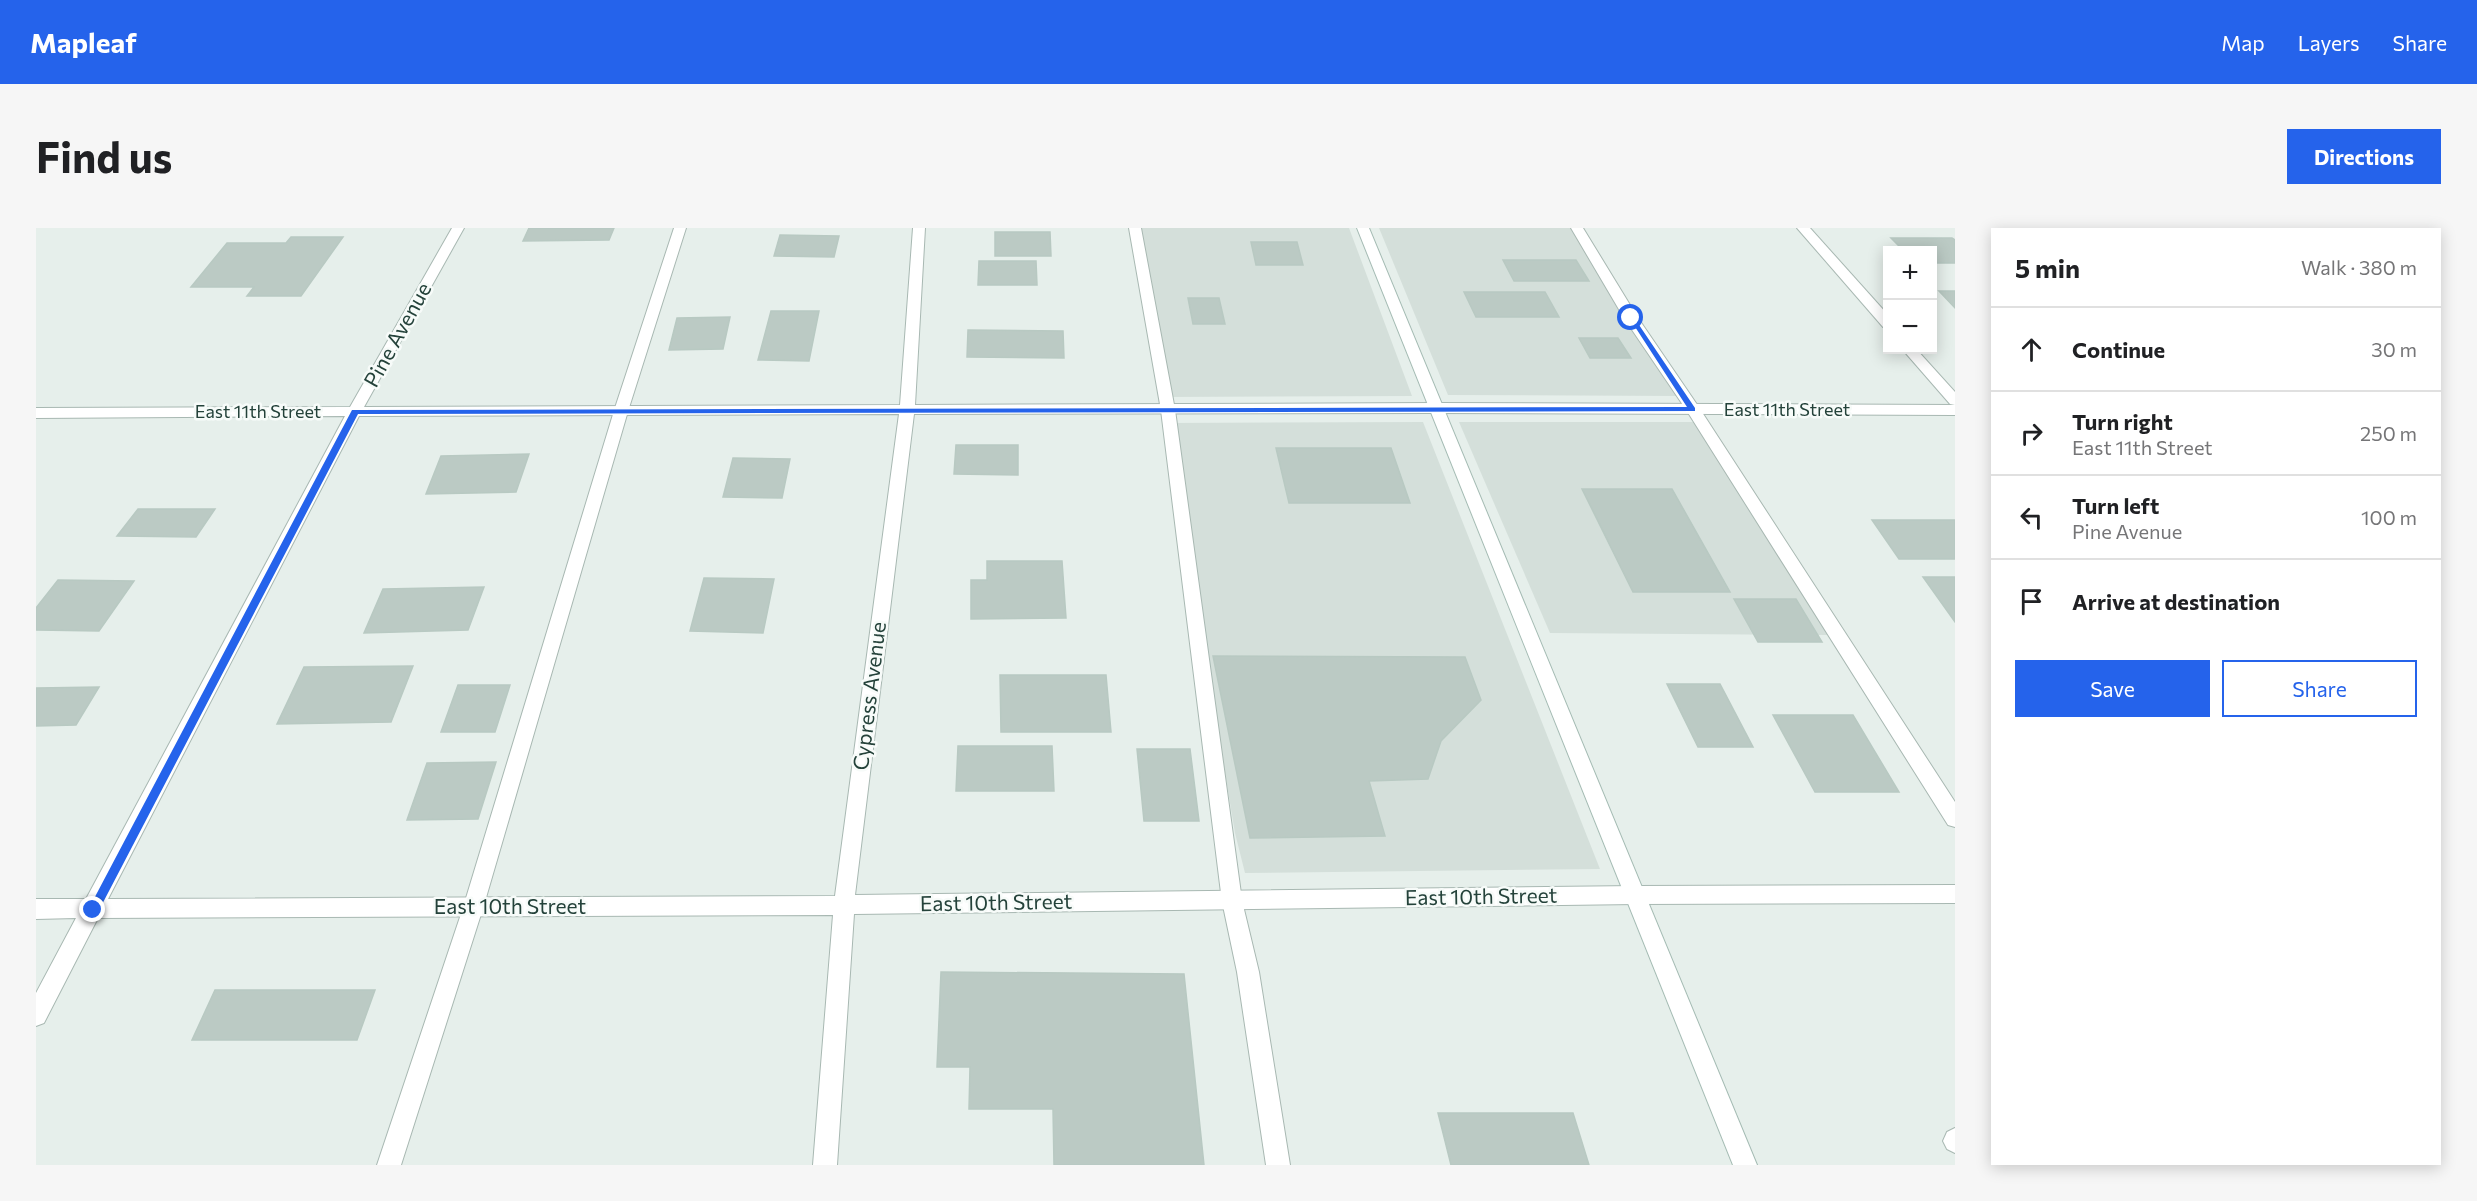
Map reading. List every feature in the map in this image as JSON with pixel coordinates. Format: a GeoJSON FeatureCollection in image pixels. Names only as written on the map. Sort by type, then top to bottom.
{"type":"FeatureCollection","features":[{"type":"Feature","properties":{"kind":"street","name":"Pine Avenue"},"geometry":{"type":"LineString","coordinates":[[36,1015],[355,411],[458,228]]}},
{"type":"Feature","properties":{"kind":"street"},"geometry":{"type":"LineString","coordinates":[[389,1165],[473,908],[621,411],[680,228]]}},
{"type":"Feature","properties":{"kind":"street","name":"Cypress Avenue"},"geometry":{"type":"LineString","coordinates":[[825,1165],[844,905],[907,412],[919,228]]}},
{"type":"Feature","properties":{"kind":"street"},"geometry":{"type":"LineString","coordinates":[[1136,228],[1168,410],[1232,901],[1248,972],[1278,1165]]}},
{"type":"Feature","properties":{"kind":"street"},"geometry":{"type":"LineString","coordinates":[[1364,228],[1435,408],[1637,895],[1745,1165]]}},
{"type":"Feature","properties":{"kind":"street"},"geometry":{"type":"LineString","coordinates":[[1577,228],[1631,318],[1693,409],[1955,819]]}},
{"type":"Feature","properties":{"kind":"street"},"geometry":{"type":"LineString","coordinates":[[1803,228],[1883,319]]}},
{"type":"Feature","properties":{"kind":"street"},"geometry":{"type":"LineString","coordinates":[[1914,354],[1955,401]]}},
{"type":"Feature","properties":{"kind":"street","name":"East 11th Street"},"geometry":{"type":"LineString","coordinates":[[36,413],[907,412],[1435,408],[1955,410]]}},
{"type":"Feature","properties":{"kind":"street","name":"East 10th Street"},"geometry":{"type":"LineString","coordinates":[[36,909],[473,908],[1637,895],[1955,894]]}},
{"type":"Feature","properties":{"kind":"shaded area"},"geometry":{"type":"Polygon","coordinates":[[[1134,228],[1349,228],[1412,396],[1163,397],[1134,228]]]}},
{"type":"Feature","properties":{"kind":"shaded area"},"geometry":{"type":"Polygon","coordinates":[[[1379,228],[1574,228],[1679,396],[1448,395],[1379,228]]]}},
{"type":"Feature","properties":{"kind":"shaded area"},"geometry":{"type":"Polygon","coordinates":[[[1423,422],[1600,869],[1245,873],[1235,833],[1167,423],[1423,422]]]}},
{"type":"Feature","properties":{"kind":"shaded area"},"geometry":{"type":"Polygon","coordinates":[[[1459,422],[1695,422],[1828,635],[1550,633],[1459,422]]]}},
{"type":"Feature","properties":{"kind":"building"},"geometry":{"type":"Polygon","coordinates":[[[529,228],[614,228],[609,240],[523,241],[529,228]]]}},
{"type":"Feature","properties":{"kind":"building"},"geometry":{"type":"Polygon","coordinates":[[[995,232],[1050,232],[1051,256],[995,256],[995,232]]]}},
{"type":"Feature","properties":{"kind":"building"},"geometry":{"type":"Polygon","coordinates":[[[780,235],[839,236],[834,257],[774,256],[780,235]]]}},
{"type":"Feature","properties":{"kind":"building"},"geometry":{"type":"Polygon","coordinates":[[[291,237],[343,237],[301,296],[247,296],[254,287],[191,287],[227,243],[286,243],[291,237]]]}},
{"type":"Feature","properties":{"kind":"building"},"geometry":{"type":"Polygon","coordinates":[[[1891,238],[1952,238],[1955,240],[1955,263],[1937,263],[1937,246],[1899,246],[1891,238]]]}},
{"type":"Feature","properties":{"kind":"building"},"geometry":{"type":"Polygon","coordinates":[[[1251,242],[1297,242],[1303,265],[1256,265],[1251,242]]]}},
{"type":"Feature","properties":{"kind":"building"},"geometry":{"type":"Polygon","coordinates":[[[1503,260],[1576,260],[1589,281],[1514,281],[1503,260]]]}},
{"type":"Feature","properties":{"kind":"building"},"geometry":{"type":"Polygon","coordinates":[[[979,261],[1036,261],[1037,285],[978,285],[979,261]]]}},
{"type":"Feature","properties":{"kind":"building"},"geometry":{"type":"Polygon","coordinates":[[[1939,291],[1955,291],[1955,308],[1939,291]]]}},
{"type":"Feature","properties":{"kind":"building"},"geometry":{"type":"Polygon","coordinates":[[[1464,292],[1545,292],[1559,317],[1476,317],[1464,292]]]}},
{"type":"Feature","properties":{"kind":"building"},"geometry":{"type":"Polygon","coordinates":[[[1188,298],[1219,298],[1225,324],[1193,324],[1188,298]]]}},
{"type":"Feature","properties":{"kind":"building"},"geometry":{"type":"Polygon","coordinates":[[[771,311],[819,311],[809,361],[758,360],[771,311]]]}},
{"type":"Feature","properties":{"kind":"building"},"geometry":{"type":"Polygon","coordinates":[[[730,317],[723,349],[669,350],[677,318],[730,317]]]}},
{"type":"Feature","properties":{"kind":"building"},"geometry":{"type":"Polygon","coordinates":[[[968,330],[1063,331],[1064,358],[967,357],[968,330]]]}},
{"type":"Feature","properties":{"kind":"building"},"geometry":{"type":"Polygon","coordinates":[[[1579,338],[1618,338],[1631,358],[1590,358],[1579,338]]]}},
{"type":"Feature","properties":{"kind":"building"},"geometry":{"type":"Polygon","coordinates":[[[956,445],[1018,445],[1018,475],[954,474],[956,445]]]}},
{"type":"Feature","properties":{"kind":"building"},"geometry":{"type":"Polygon","coordinates":[[[1276,448],[1391,448],[1410,503],[1289,503],[1276,448]]]}},
{"type":"Feature","properties":{"kind":"building"},"geometry":{"type":"Polygon","coordinates":[[[529,454],[516,492],[426,494],[441,456],[529,454]]]}},
{"type":"Feature","properties":{"kind":"building"},"geometry":{"type":"Polygon","coordinates":[[[733,458],[790,459],[782,498],[723,497],[733,458]]]}},
{"type":"Feature","properties":{"kind":"building"},"geometry":{"type":"Polygon","coordinates":[[[1582,489],[1672,489],[1730,592],[1633,592],[1582,489]]]}},
{"type":"Feature","properties":{"kind":"building"},"geometry":{"type":"Polygon","coordinates":[[[138,509],[215,509],[196,537],[117,536],[138,509]]]}},
{"type":"Feature","properties":{"kind":"building"},"geometry":{"type":"Polygon","coordinates":[[[1872,520],[1955,520],[1955,559],[1899,559],[1872,520]]]}},
{"type":"Feature","properties":{"kind":"building"},"geometry":{"type":"Polygon","coordinates":[[[987,561],[1062,561],[1066,618],[971,619],[971,580],[987,580],[987,561]]]}},
{"type":"Feature","properties":{"kind":"building"},"geometry":{"type":"Polygon","coordinates":[[[1923,577],[1955,577],[1955,622],[1923,577]]]}},
{"type":"Feature","properties":{"kind":"building"},"geometry":{"type":"Polygon","coordinates":[[[704,578],[774,579],[763,633],[690,631],[704,578]]]}},
{"type":"Feature","properties":{"kind":"building"},"geometry":{"type":"Polygon","coordinates":[[[58,580],[134,581],[99,631],[36,630],[36,608],[58,580]]]}},
{"type":"Feature","properties":{"kind":"building"},"geometry":{"type":"Polygon","coordinates":[[[484,587],[468,630],[364,633],[383,589],[484,587]]]}},
{"type":"Feature","properties":{"kind":"building"},"geometry":{"type":"Polygon","coordinates":[[[1734,599],[1796,599],[1822,642],[1758,642],[1734,599]]]}},
{"type":"Feature","properties":{"kind":"building"},"geometry":{"type":"Polygon","coordinates":[[[1213,656],[1465,657],[1481,700],[1441,741],[1428,779],[1369,781],[1385,836],[1250,838],[1213,656]]]}},
{"type":"Feature","properties":{"kind":"building"},"geometry":{"type":"Polygon","coordinates":[[[413,666],[391,722],[277,724],[304,667],[413,666]]]}},
{"type":"Feature","properties":{"kind":"building"},"geometry":{"type":"Polygon","coordinates":[[[1000,675],[1106,675],[1111,732],[1001,732],[1000,675]]]}},
{"type":"Feature","properties":{"kind":"building"},"geometry":{"type":"Polygon","coordinates":[[[1667,684],[1720,684],[1753,747],[1698,747],[1667,684]]]}},
{"type":"Feature","properties":{"kind":"building"},"geometry":{"type":"Polygon","coordinates":[[[458,685],[510,685],[495,732],[441,732],[458,685]]]}},
{"type":"Feature","properties":{"kind":"building"},"geometry":{"type":"Polygon","coordinates":[[[99,687],[76,725],[36,726],[36,688],[99,687]]]}},
{"type":"Feature","properties":{"kind":"building"},"geometry":{"type":"Polygon","coordinates":[[[1773,715],[1853,715],[1899,792],[1815,792],[1773,715]]]}},
{"type":"Feature","properties":{"kind":"building"},"geometry":{"type":"Polygon","coordinates":[[[958,746],[1052,746],[1054,791],[956,791],[958,746]]]}},
{"type":"Feature","properties":{"kind":"building"},"geometry":{"type":"Polygon","coordinates":[[[1137,749],[1190,749],[1199,821],[1144,821],[1137,749]]]}},
{"type":"Feature","properties":{"kind":"building"},"geometry":{"type":"Polygon","coordinates":[[[496,762],[478,819],[407,820],[427,763],[496,762]]]}},
{"type":"Feature","properties":{"kind":"building"},"geometry":{"type":"Polygon","coordinates":[[[941,972],[1184,974],[1204,1165],[1054,1165],[1053,1109],[969,1109],[970,1067],[937,1067],[941,972]]]}},
{"type":"Feature","properties":{"kind":"building"},"geometry":{"type":"Polygon","coordinates":[[[215,990],[375,990],[357,1040],[192,1040],[215,990]]]}},
{"type":"Feature","properties":{"kind":"building"},"geometry":{"type":"Polygon","coordinates":[[[1438,1113],[1573,1113],[1589,1165],[1451,1165],[1438,1113]]]}},
{"type":"Feature","properties":{"kind":"route"},"geometry":{"type":"LineString","coordinates":[[93,910],[355,411],[907,412],[1435,408],[1693,409],[1631,318]]}}]}
